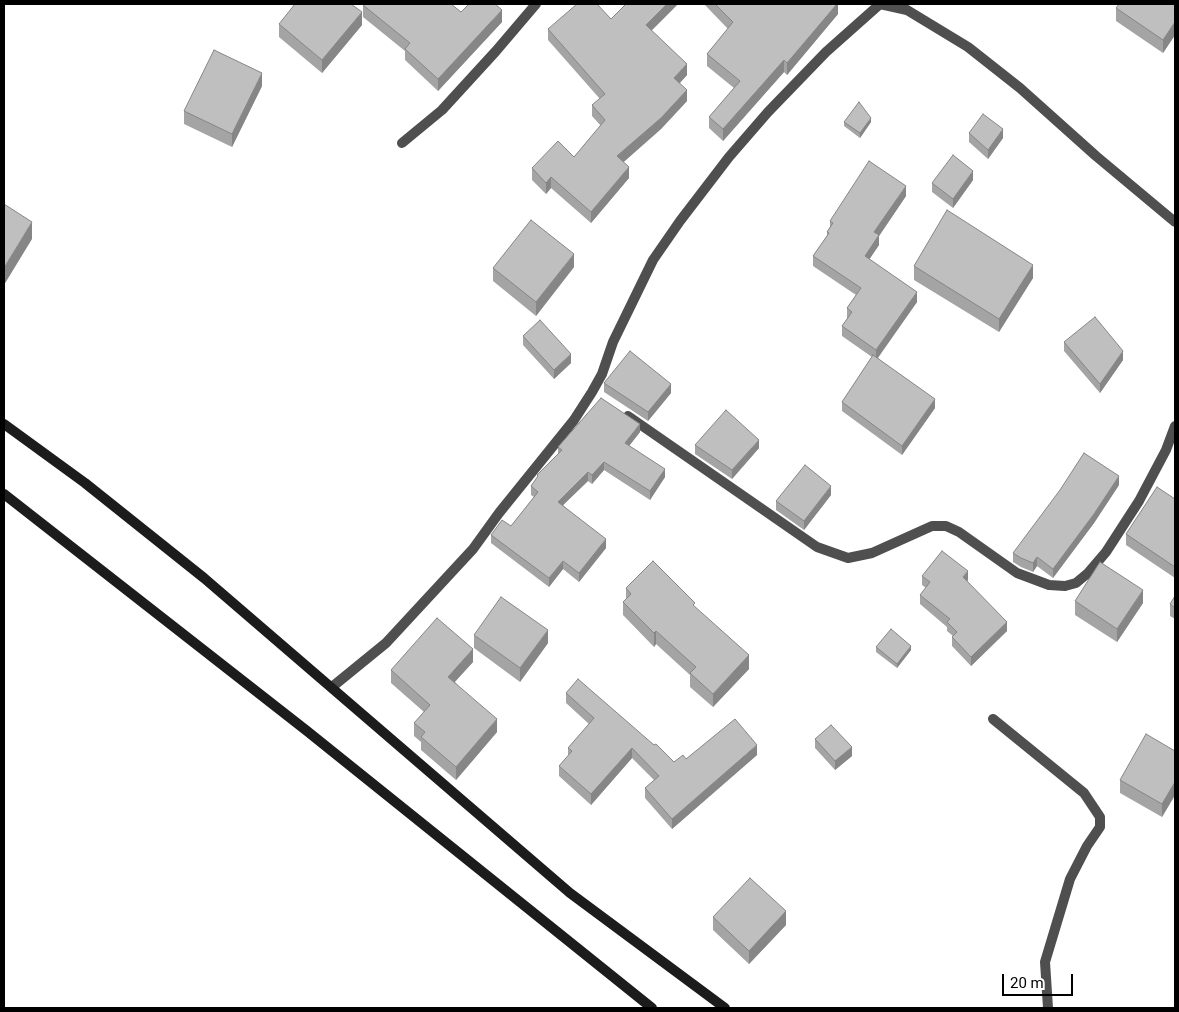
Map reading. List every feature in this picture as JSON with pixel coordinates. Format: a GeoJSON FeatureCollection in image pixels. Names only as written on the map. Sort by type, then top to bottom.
{"type":"FeatureCollection","features":[{"type":"Feature","properties":{"kind":"main road"},"geometry":{"type":"LineString","coordinates":[[4,424],[85,483],[189,566],[570,893],[725,1008]]}},
{"type":"Feature","properties":{"kind":"main road"},"geometry":{"type":"LineString","coordinates":[[4,494],[314,737],[652,1008]]}},
{"type":"Feature","properties":{"kind":"street"},"geometry":{"type":"LineString","coordinates":[[402,143],[442,110],[536,4]]}},
{"type":"Feature","properties":{"kind":"street"},"geometry":{"type":"LineString","coordinates":[[332,687],[386,643],[472,549],[499,513],[596,395],[613,342],[649,268],[680,220],[768,112],[826,52],[880,4],[907,10],[968,47],[1020,88],[1096,156],[1175,222]]}},
{"type":"Feature","properties":{"kind":"street"},"geometry":{"type":"LineString","coordinates":[[616,408],[818,547],[848,558],[872,553],[932,526],[946,526],[959,532],[1017,573],[1050,585],[1065,586],[1076,583],[1088,574],[1106,552],[1140,501],[1166,450],[1175,426]]}},
{"type":"Feature","properties":{"kind":"street"},"geometry":{"type":"LineString","coordinates":[[993,719],[1084,793],[1100,817],[1100,827],[1087,846],[1070,879],[1045,962],[1048,1008]]}},
{"type":"Feature","properties":{"kind":"building"},"geometry":{"type":"Polygon","coordinates":[[[295,4],[351,4],[362,12],[322,60],[279,24],[295,4]]]}},
{"type":"Feature","properties":{"kind":"building"},"geometry":{"type":"Polygon","coordinates":[[[364,4],[451,4],[461,12],[469,4],[495,4],[502,10],[438,79],[405,49],[410,43],[364,4]]]}},
{"type":"Feature","properties":{"kind":"building"},"geometry":{"type":"Polygon","coordinates":[[[577,4],[597,4],[611,19],[626,4],[667,4],[646,25],[687,64],[674,78],[687,90],[661,118],[617,156],[629,167],[591,212],[551,177],[546,183],[532,168],[558,141],[574,157],[605,120],[592,105],[605,94],[548,29],[577,4]]]}},
{"type":"Feature","properties":{"kind":"building"},"geometry":{"type":"Polygon","coordinates":[[[715,4],[837,4],[787,63],[784,60],[723,129],[709,117],[740,81],[707,54],[733,22],[715,4]]]}},
{"type":"Feature","properties":{"kind":"building"},"geometry":{"type":"Polygon","coordinates":[[[1119,4],[1175,4],[1175,22],[1163,40],[1116,8],[1119,4]]]}},
{"type":"Feature","properties":{"kind":"building"},"geometry":{"type":"Polygon","coordinates":[[[214,50],[262,73],[232,134],[184,111],[214,50]]]}},
{"type":"Feature","properties":{"kind":"building"},"geometry":{"type":"Polygon","coordinates":[[[859,102],[871,118],[860,133],[844,122],[859,102]]]}},
{"type":"Feature","properties":{"kind":"building"},"geometry":{"type":"Polygon","coordinates":[[[983,114],[1003,129],[988,150],[969,133],[983,114]]]}},
{"type":"Feature","properties":{"kind":"building"},"geometry":{"type":"Polygon","coordinates":[[[953,155],[973,171],[953,199],[932,183],[953,155]]]}},
{"type":"Feature","properties":{"kind":"building"},"geometry":{"type":"Polygon","coordinates":[[[869,161],[906,186],[874,232],[879,235],[865,256],[917,292],[876,350],[842,326],[852,312],[847,308],[861,288],[813,256],[829,233],[827,232],[833,223],[830,221],[869,161]]]}},
{"type":"Feature","properties":{"kind":"building"},"geometry":{"type":"Polygon","coordinates":[[[4,204],[32,222],[4,268],[4,204]]]}},
{"type":"Feature","properties":{"kind":"building"},"geometry":{"type":"Polygon","coordinates":[[[947,210],[1033,265],[999,319],[914,266],[947,210]]]}},
{"type":"Feature","properties":{"kind":"building"},"geometry":{"type":"Polygon","coordinates":[[[531,220],[574,254],[536,302],[493,268],[531,220]]]}},
{"type":"Feature","properties":{"kind":"building"},"geometry":{"type":"Polygon","coordinates":[[[1095,317],[1123,351],[1100,384],[1064,342],[1095,317]]]}},
{"type":"Feature","properties":{"kind":"building"},"geometry":{"type":"Polygon","coordinates":[[[540,320],[571,354],[554,370],[523,336],[540,320]]]}},
{"type":"Feature","properties":{"kind":"building"},"geometry":{"type":"Polygon","coordinates":[[[630,351],[671,384],[648,412],[604,383],[630,351]]]}},
{"type":"Feature","properties":{"kind":"building"},"geometry":{"type":"Polygon","coordinates":[[[873,355],[935,399],[902,446],[842,402],[873,355]]]}},
{"type":"Feature","properties":{"kind":"building"},"geometry":{"type":"Polygon","coordinates":[[[601,398],[640,424],[625,443],[665,469],[650,491],[604,462],[592,475],[588,472],[558,502],[606,539],[579,573],[563,561],[549,578],[491,535],[502,520],[511,526],[538,492],[531,486],[537,475],[562,450],[558,447],[601,398]]]}},
{"type":"Feature","properties":{"kind":"building"},"geometry":{"type":"Polygon","coordinates":[[[726,410],[759,440],[732,470],[695,445],[726,410]]]}},
{"type":"Feature","properties":{"kind":"building"},"geometry":{"type":"Polygon","coordinates":[[[1084,453],[1119,476],[1094,514],[1053,569],[1037,557],[1033,563],[1013,553],[1060,490],[1084,453]]]}},
{"type":"Feature","properties":{"kind":"building"},"geometry":{"type":"Polygon","coordinates":[[[805,465],[831,486],[804,521],[776,501],[805,465]]]}},
{"type":"Feature","properties":{"kind":"building"},"geometry":{"type":"Polygon","coordinates":[[[1157,487],[1175,499],[1175,567],[1126,534],[1157,487]]]}},
{"type":"Feature","properties":{"kind":"building"},"geometry":{"type":"Polygon","coordinates":[[[942,551],[968,571],[963,577],[1007,622],[971,657],[952,637],[957,632],[947,622],[950,619],[920,595],[930,582],[922,576],[942,551]]]}},
{"type":"Feature","properties":{"kind":"building"},"geometry":{"type":"Polygon","coordinates":[[[653,561],[695,603],[693,605],[749,655],[713,694],[690,673],[696,667],[656,631],[654,633],[623,602],[631,594],[626,588],[653,561]]]}},
{"type":"Feature","properties":{"kind":"building"},"geometry":{"type":"Polygon","coordinates":[[[1100,562],[1143,590],[1117,629],[1075,601],[1100,562]]]}},
{"type":"Feature","properties":{"kind":"building"},"geometry":{"type":"Polygon","coordinates":[[[1175,596],[1175,608],[1170,604],[1175,596]]]}},
{"type":"Feature","properties":{"kind":"building"},"geometry":{"type":"Polygon","coordinates":[[[501,597],[548,630],[520,668],[474,635],[501,597]]]}},
{"type":"Feature","properties":{"kind":"building"},"geometry":{"type":"Polygon","coordinates":[[[437,618],[473,649],[448,677],[497,719],[456,767],[421,737],[425,732],[414,723],[430,705],[391,670],[437,618]]]}},
{"type":"Feature","properties":{"kind":"building"},"geometry":{"type":"Polygon","coordinates":[[[891,629],[911,646],[897,664],[876,647],[891,629]]]}},
{"type":"Feature","properties":{"kind":"building"},"geometry":{"type":"Polygon","coordinates":[[[578,679],[654,745],[656,744],[674,762],[683,755],[686,759],[735,719],[757,745],[672,819],[645,788],[659,776],[632,748],[591,794],[559,766],[572,751],[568,748],[594,718],[566,693],[578,679]]]}},
{"type":"Feature","properties":{"kind":"building"},"geometry":{"type":"Polygon","coordinates":[[[831,725],[852,747],[835,761],[815,739],[831,725]]]}},
{"type":"Feature","properties":{"kind":"building"},"geometry":{"type":"Polygon","coordinates":[[[1146,734],[1175,751],[1175,782],[1162,804],[1120,780],[1146,734]]]}},
{"type":"Feature","properties":{"kind":"building"},"geometry":{"type":"Polygon","coordinates":[[[750,878],[786,911],[749,951],[713,917],[750,878]]]}}]}
